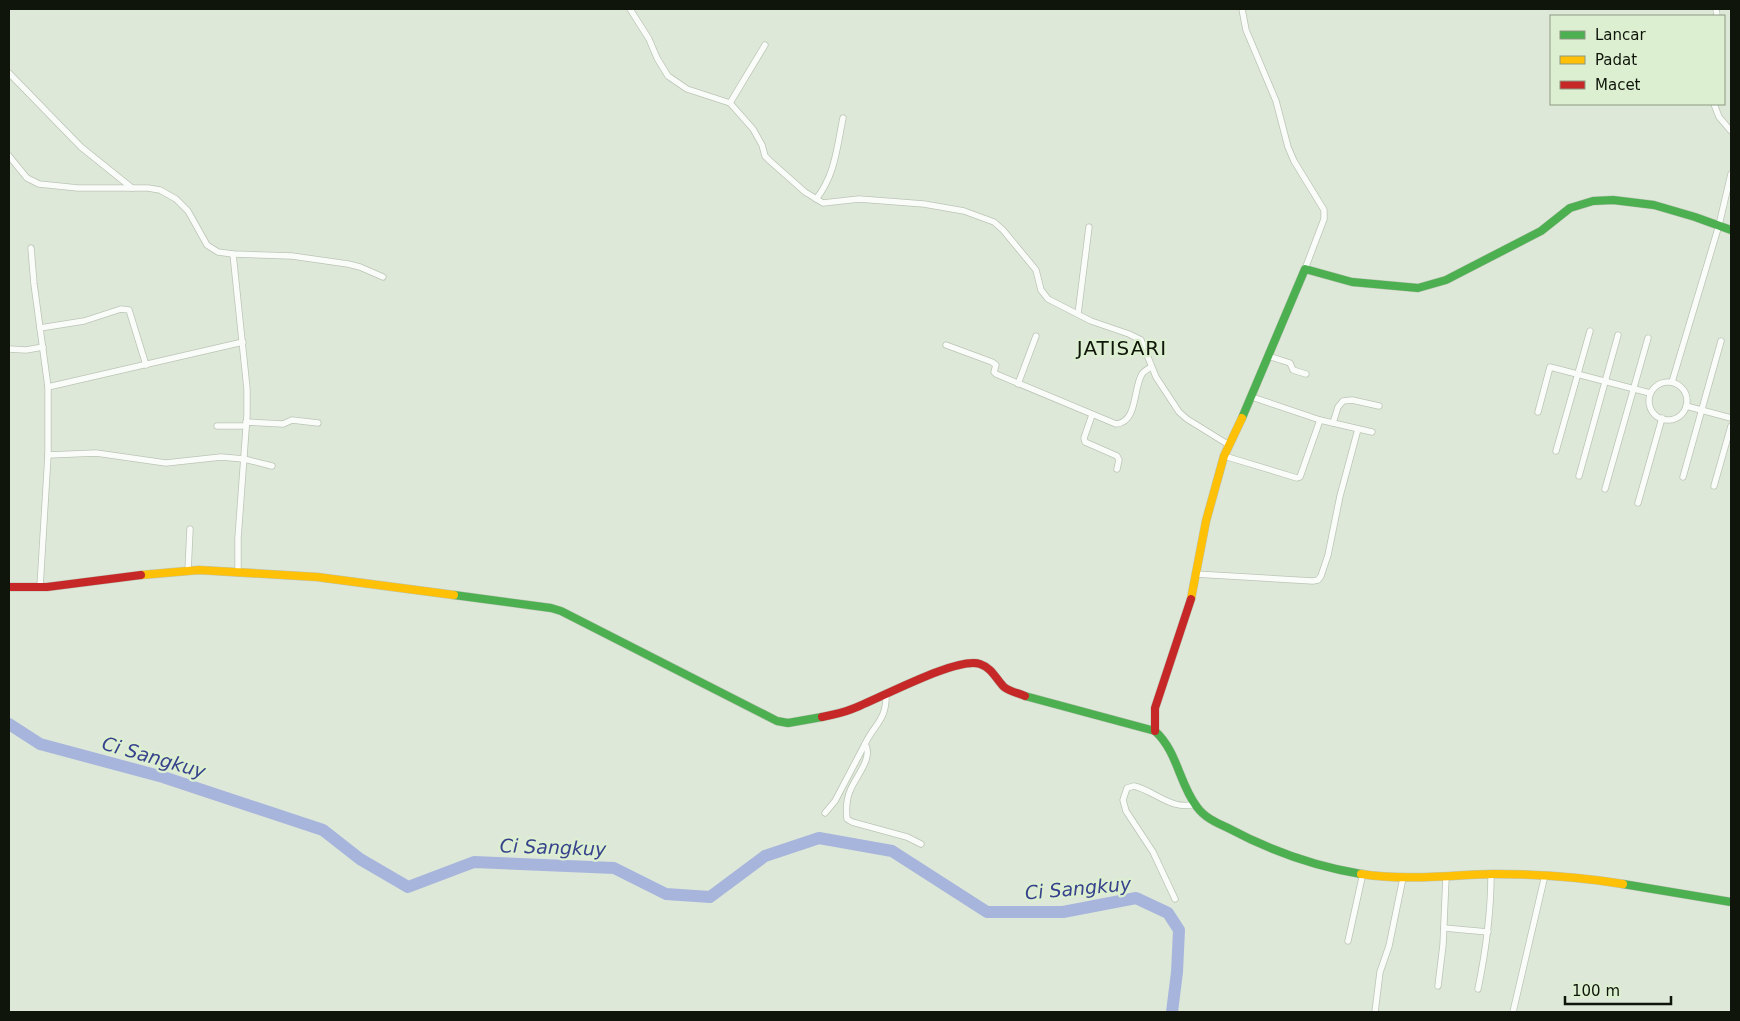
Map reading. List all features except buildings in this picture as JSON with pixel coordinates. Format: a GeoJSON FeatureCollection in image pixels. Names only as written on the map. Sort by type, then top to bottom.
{"type":"FeatureCollection","features":[{"type":"Feature","properties":{"kind":"street"},"geometry":{"type":"LineString","coordinates":[[630,9],[649,39],[657,58],[668,76],[687,89],[730,104],[754,129],[770,161],[785,176],[816,199],[827,203],[858,199],[922,204],[964,211],[994,222],[1004,230],[1036,270],[1041,290],[1048,300],[1091,321],[1129,334],[1140,340],[1151,367],[1183,417],[1229,445]]}},
{"type":"Feature","properties":{"kind":"street"},"geometry":{"type":"LineString","coordinates":[[1155,731],[1155,708],[1193,594],[1195,574],[1206,521],[1224,456],[1252,397],[1324,219],[1324,210],[1288,147],[1276,101],[1246,30],[1242,9]]}},
{"type":"Feature","properties":{"kind":"street"},"geometry":{"type":"LineString","coordinates":[[730,104],[765,45]]}},
{"type":"Feature","properties":{"kind":"street"},"geometry":{"type":"LineString","coordinates":[[9,74],[81,147],[132,188]]}},
{"type":"Feature","properties":{"kind":"street"},"geometry":{"type":"LineString","coordinates":[[1714,105],[1719,117],[1731,131]]}},
{"type":"Feature","properties":{"kind":"street"},"geometry":{"type":"LineString","coordinates":[[816,199],[827,185],[838,151],[842,118]]}},
{"type":"Feature","properties":{"kind":"street"},"geometry":{"type":"LineString","coordinates":[[9,156],[27,178],[39,184],[78,188],[148,188],[160,190],[176,199],[192,216],[207,246],[218,252],[292,256],[348,264],[383,277]]}},
{"type":"Feature","properties":{"kind":"street"},"geometry":{"type":"LineString","coordinates":[[1672,382],[1719,225],[1731,174]]}},
{"type":"Feature","properties":{"kind":"street"},"geometry":{"type":"LineString","coordinates":[[1305,269],[1352,282],[1413,288],[1424,287],[1446,280],[1533,235],[1545,228],[1564,211],[1574,206],[1596,201],[1623,201],[1663,207],[1731,230]]}},
{"type":"Feature","properties":{"kind":"street"},"geometry":{"type":"LineString","coordinates":[[1078,314],[1089,227]]}},
{"type":"Feature","properties":{"kind":"street"},"geometry":{"type":"LineString","coordinates":[[31,248],[48,387],[48,455],[40,587]]}},
{"type":"Feature","properties":{"kind":"street"},"geometry":{"type":"LineString","coordinates":[[233,254],[247,389],[238,573]]}},
{"type":"Feature","properties":{"kind":"street"},"geometry":{"type":"LineString","coordinates":[[40,328],[84,321],[122,309],[129,310],[146,364]]}},
{"type":"Feature","properties":{"kind":"street"},"geometry":{"type":"LineString","coordinates":[[1556,451],[1590,331]]}},
{"type":"Feature","properties":{"kind":"street"},"geometry":{"type":"LineString","coordinates":[[1579,476],[1618,335]]}},
{"type":"Feature","properties":{"kind":"street"},"geometry":{"type":"LineString","coordinates":[[1018,384],[1036,336]]}},
{"type":"Feature","properties":{"kind":"street"},"geometry":{"type":"LineString","coordinates":[[1605,490],[1648,338]]}},
{"type":"Feature","properties":{"kind":"street"},"geometry":{"type":"LineString","coordinates":[[1683,476],[1722,341]]}},
{"type":"Feature","properties":{"kind":"street"},"geometry":{"type":"LineString","coordinates":[[48,387],[243,342]]}},
{"type":"Feature","properties":{"kind":"street"},"geometry":{"type":"LineString","coordinates":[[946,344],[992,362],[996,365],[995,373],[1018,384],[1116,424],[1123,423],[1131,411],[1141,376],[1151,367]]}},
{"type":"Feature","properties":{"kind":"street"},"geometry":{"type":"LineString","coordinates":[[9,349],[26,350],[44,347]]}},
{"type":"Feature","properties":{"kind":"street"},"geometry":{"type":"LineString","coordinates":[[1268,356],[1290,363],[1293,370],[1306,374]]}},
{"type":"Feature","properties":{"kind":"street"},"geometry":{"type":"LineString","coordinates":[[1538,412],[1550,367],[1650,393]]}},
{"type":"Feature","properties":{"kind":"street"},"geometry":{"type":"LineString","coordinates":[[1662,382],[1672,382],[1682,388],[1687,397],[1686,406],[1678,417],[1668,420],[1658,417],[1650,409],[1648,398],[1653,388],[1662,382]]}},
{"type":"Feature","properties":{"kind":"street"},"geometry":{"type":"LineString","coordinates":[[1252,397],[1320,420],[1372,432]]}},
{"type":"Feature","properties":{"kind":"street"},"geometry":{"type":"LineString","coordinates":[[1333,423],[1338,407],[1343,401],[1352,400],[1379,406]]}},
{"type":"Feature","properties":{"kind":"street"},"geometry":{"type":"LineString","coordinates":[[1686,406],[1731,418]]}},
{"type":"Feature","properties":{"kind":"street"},"geometry":{"type":"LineString","coordinates":[[1092,415],[1086,431],[1085,442],[1117,456],[1119,460],[1117,469]]}},
{"type":"Feature","properties":{"kind":"street"},"geometry":{"type":"LineString","coordinates":[[1638,503],[1662,418]]}},
{"type":"Feature","properties":{"kind":"street"},"geometry":{"type":"LineString","coordinates":[[217,426],[283,424],[292,420],[318,423]]}},
{"type":"Feature","properties":{"kind":"street"},"geometry":{"type":"LineString","coordinates":[[1224,456],[1297,478],[1300,477],[1320,420]]}},
{"type":"Feature","properties":{"kind":"street"},"geometry":{"type":"LineString","coordinates":[[1714,486],[1731,426]]}},
{"type":"Feature","properties":{"kind":"street"},"geometry":{"type":"LineString","coordinates":[[1195,574],[1318,580],[1328,555],[1342,488],[1358,429]]}},
{"type":"Feature","properties":{"kind":"street"},"geometry":{"type":"LineString","coordinates":[[48,455],[96,453],[166,463],[221,457],[244,459],[272,466]]}},
{"type":"Feature","properties":{"kind":"street"},"geometry":{"type":"LineString","coordinates":[[188,571],[190,529]]}},
{"type":"Feature","properties":{"kind":"street"},"geometry":{"type":"LineString","coordinates":[[9,587],[40,587],[188,571],[238,573],[338,580],[556,609],[764,716],[782,723],[817,719],[848,711],[886,693],[957,666],[979,663],[989,668],[1008,690],[1155,731],[1165,739],[1194,804],[1204,815],[1271,850],[1318,866],[1403,878],[1491,874],[1545,876],[1598,881],[1731,902]]}},
{"type":"Feature","properties":{"kind":"street"},"geometry":{"type":"LineString","coordinates":[[825,813],[835,801],[865,744],[883,717],[886,693]]}},
{"type":"Feature","properties":{"kind":"street"},"geometry":{"type":"LineString","coordinates":[[865,744],[868,748],[868,755],[849,791],[846,803],[847,819],[907,837],[921,844]]}},
{"type":"Feature","properties":{"kind":"street"},"geometry":{"type":"LineString","coordinates":[[1175,899],[1153,852],[1126,811],[1123,800],[1127,788],[1134,786],[1177,806],[1186,807],[1194,804]]}},
{"type":"Feature","properties":{"kind":"street"},"geometry":{"type":"LineString","coordinates":[[1348,941],[1363,873]]}},
{"type":"Feature","properties":{"kind":"street"},"geometry":{"type":"LineString","coordinates":[[1478,989],[1486,949],[1491,906],[1491,874]]}},
{"type":"Feature","properties":{"kind":"street"},"geometry":{"type":"LineString","coordinates":[[1513,1012],[1545,876]]}},
{"type":"Feature","properties":{"kind":"street"},"geometry":{"type":"LineString","coordinates":[[1438,986],[1444,928],[1446,877]]}},
{"type":"Feature","properties":{"kind":"street"},"geometry":{"type":"LineString","coordinates":[[1375,1012],[1380,972],[1390,946],[1403,878]]}},
{"type":"Feature","properties":{"kind":"street"},"geometry":{"type":"LineString","coordinates":[[1444,928],[1488,932]]}},
{"type":"Feature","properties":{"kind":"waterway","name":"Ci Sangkuy"},"geometry":{"type":"LineString","coordinates":[[9,724],[40,744],[163,777],[323,830],[360,859],[408,887],[474,862],[614,868],[666,894],[710,897],[765,856],[819,838],[892,851],[987,912],[1063,912],[1136,898],[1168,913],[1179,930],[1177,972],[1172,1012]]}},
{"type":"Feature","properties":{"kind":"traffic: fast"},"geometry":{"type":"LineString","coordinates":[[1242,418],[1305,269],[1352,282],[1418,288],[1446,280],[1541,231],[1570,208],[1593,201],[1613,200],[1654,205],[1731,230]]}},
{"type":"Feature","properties":{"kind":"traffic: fast"},"geometry":{"type":"LineString","coordinates":[[454,595],[561,611],[777,721],[788,723],[822,717]]}},
{"type":"Feature","properties":{"kind":"traffic: fast"},"geometry":{"type":"LineString","coordinates":[[1025,696],[1155,731],[1169,748],[1191,798],[1207,817],[1260,844],[1293,857],[1326,867],[1361,874]]}},
{"type":"Feature","properties":{"kind":"traffic: fast"},"geometry":{"type":"LineString","coordinates":[[1623,884],[1731,902]]}},
{"type":"Feature","properties":{"kind":"traffic: slow"},"geometry":{"type":"LineString","coordinates":[[1191,599],[1206,521],[1224,456],[1242,418]]}},
{"type":"Feature","properties":{"kind":"traffic: slow"},"geometry":{"type":"LineString","coordinates":[[141,575],[199,570],[317,577],[454,595]]}},
{"type":"Feature","properties":{"kind":"traffic: slow"},"geometry":{"type":"LineString","coordinates":[[1361,874],[1395,877],[1526,875],[1575,878],[1623,884]]}},
{"type":"Feature","properties":{"kind":"traffic: jam"},"geometry":{"type":"LineString","coordinates":[[9,587],[47,587],[141,575]]}},
{"type":"Feature","properties":{"kind":"traffic: jam"},"geometry":{"type":"LineString","coordinates":[[1155,731],[1155,708],[1191,599]]}},
{"type":"Feature","properties":{"kind":"traffic: jam"},"geometry":{"type":"LineString","coordinates":[[822,717],[837,714],[864,704],[936,672],[969,663],[984,666],[991,671],[1004,687],[1025,696]]}},
{"type":"Feature","properties":{"kind":"district","name":"JATISARI"},"geometry":{"type":"Point","coordinates":[1122,348]}}]}
